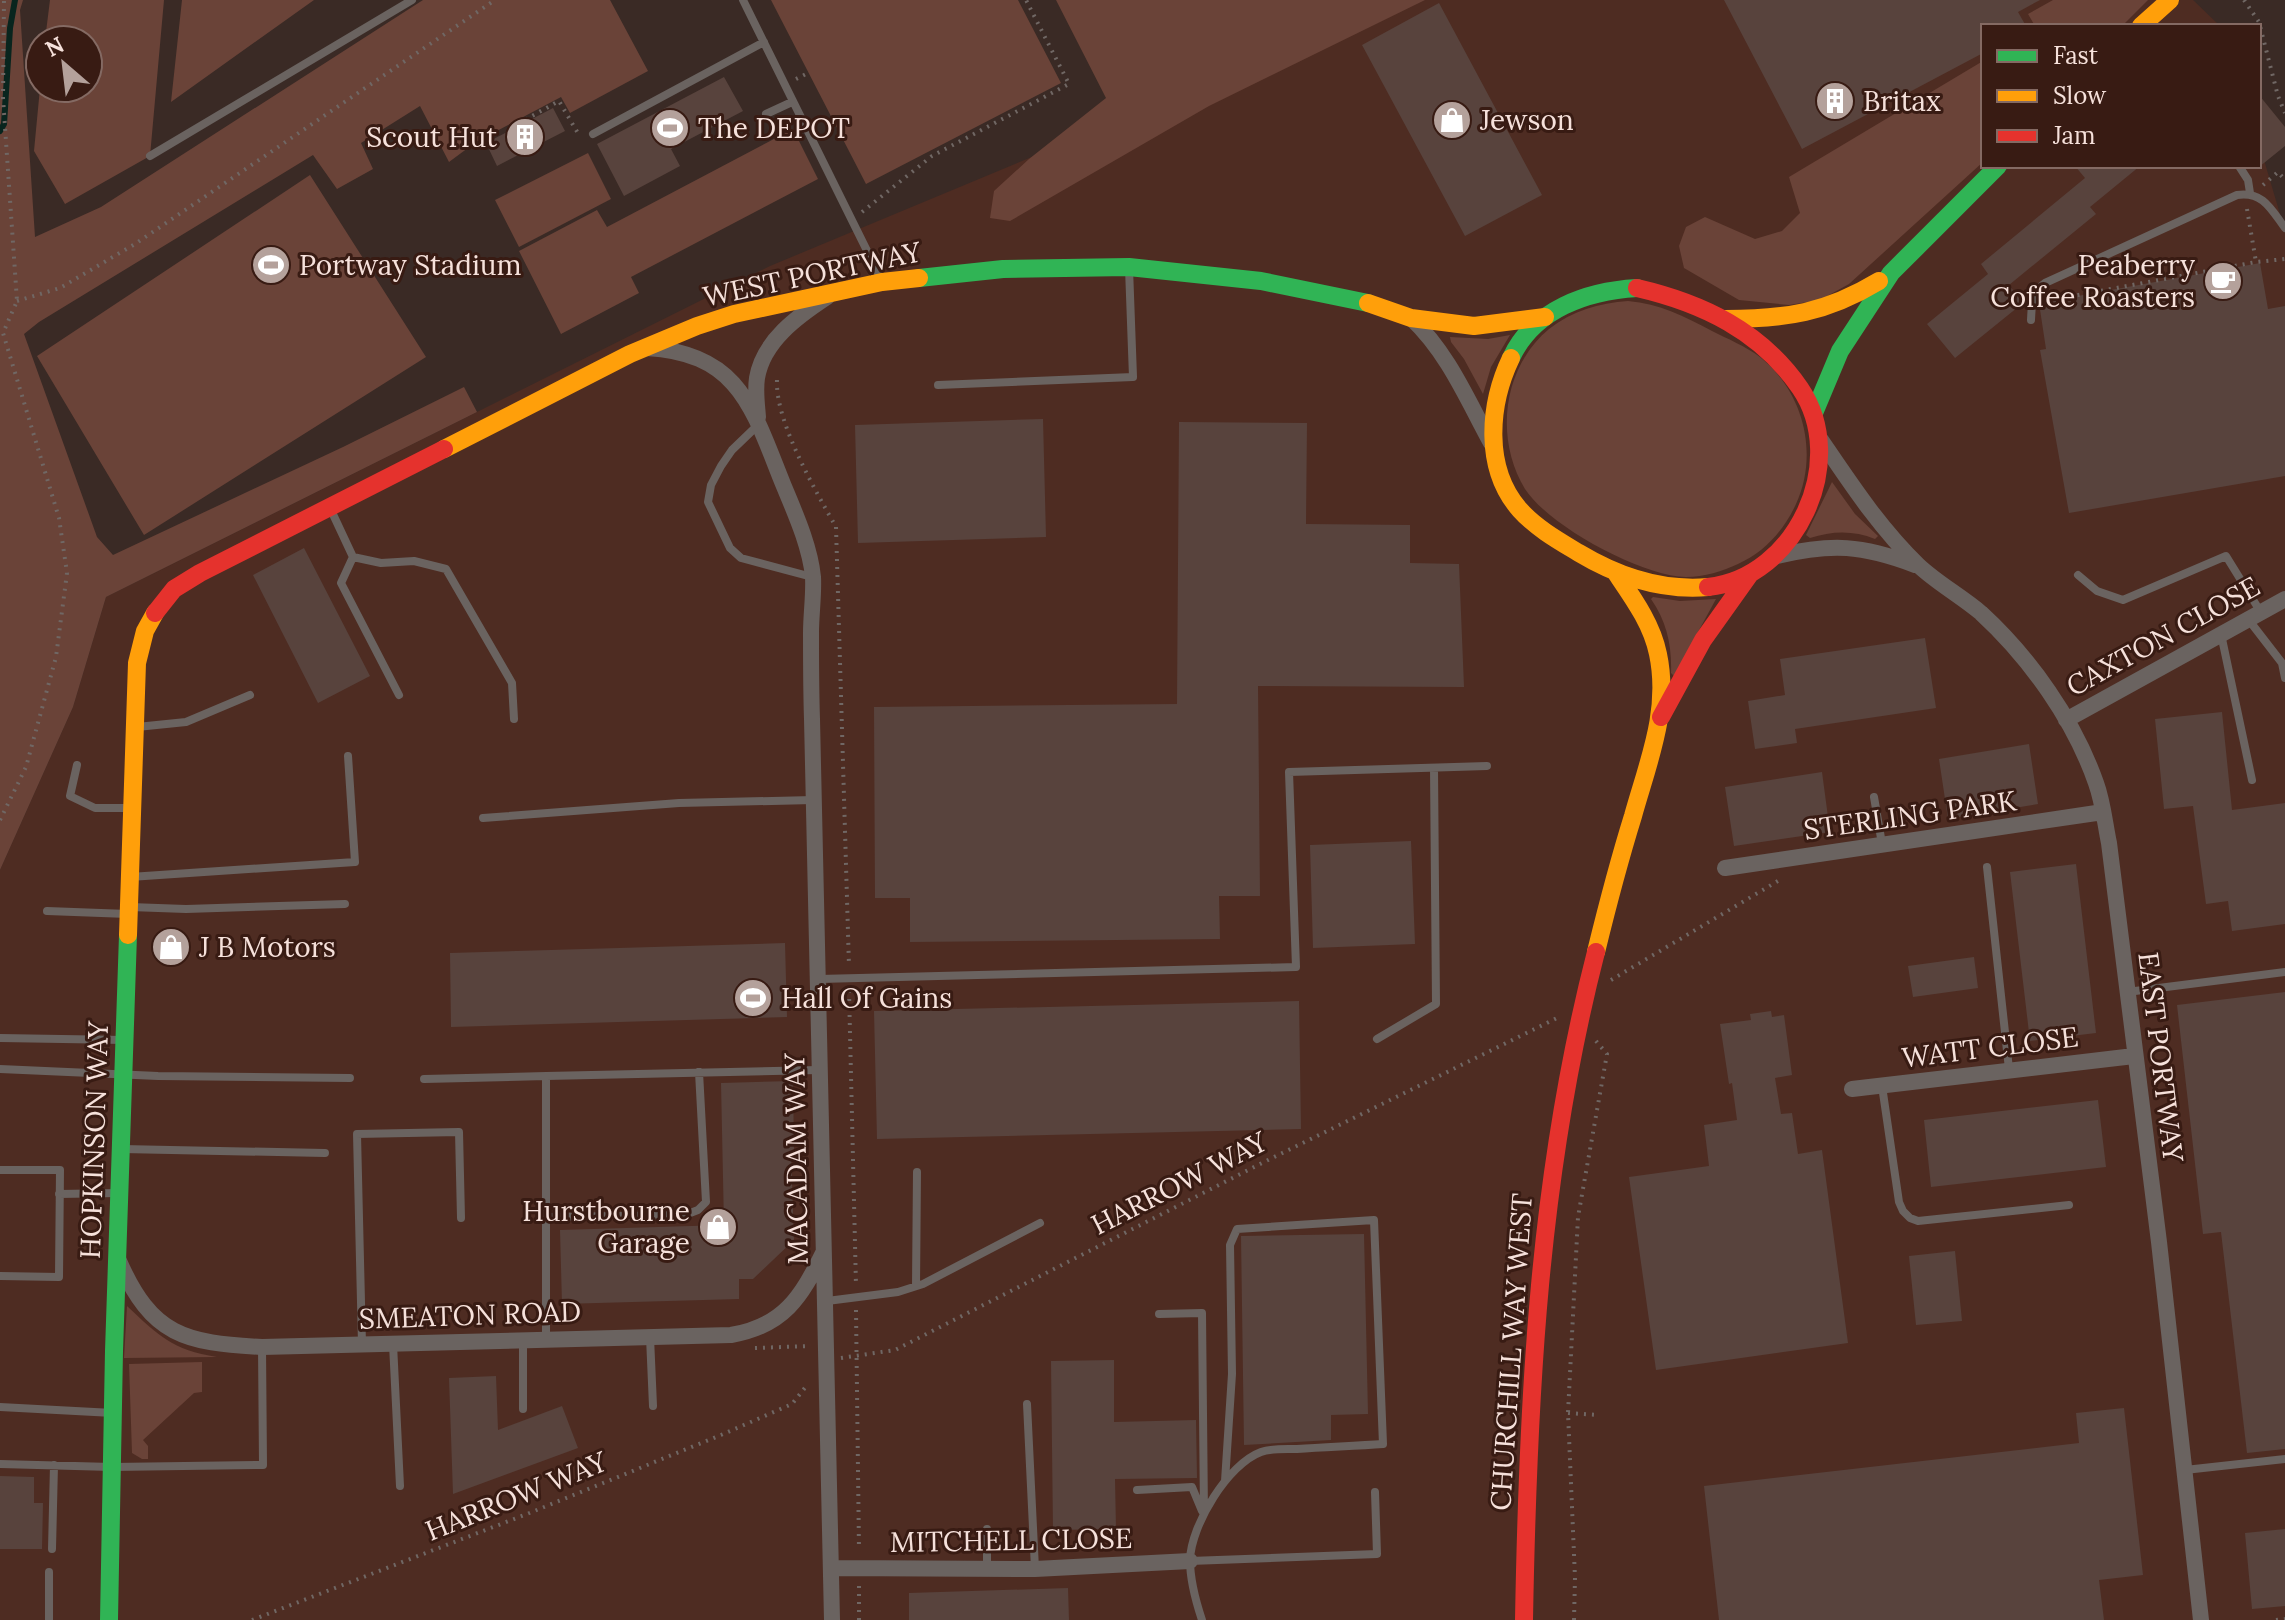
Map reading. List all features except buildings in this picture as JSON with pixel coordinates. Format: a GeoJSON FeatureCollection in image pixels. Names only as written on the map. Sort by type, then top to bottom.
{"type":"FeatureCollection","features":[{"type":"Feature","properties":{"kind":"main road"},"geometry":{"type":"LineString","coordinates":[[2143,24],[2170,0]]}},
{"type":"Feature","properties":{"kind":"main road","name":"CHURCHILL WAY WEST"},"geometry":{"type":"LineString","coordinates":[[1725,319],[1777,319],[1824,311],[1850,300],[1891,273],[1996,168]]}},
{"type":"Feature","properties":{"kind":"main road","name":"WEST PORTWAY"},"geometry":{"type":"LineString","coordinates":[[137,663],[140,644],[150,620],[174,589],[200,573],[645,348],[734,314],[882,282],[1003,269],[1129,267],[1222,276],[1322,292],[1411,318],[1474,326],[1545,317]]}},
{"type":"Feature","properties":{"kind":"main road","name":"CHURCHILL WAY WEST"},"geometry":{"type":"LineString","coordinates":[[1814,413],[1840,351],[1891,273]]}},
{"type":"Feature","properties":{"kind":"main road","name":"CHURCHILL WAY WEST"},"geometry":{"type":"LineString","coordinates":[[1615,289],[1655,291],[1689,302],[1725,319],[1783,364],[1793,375],[1814,413],[1821,440],[1812,497],[1777,556],[1750,574],[1709,587],[1689,589],[1648,585],[1616,573],[1555,538],[1519,508],[1502,478],[1492,445],[1493,416],[1500,379],[1519,343],[1545,317],[1582,296],[1615,289]]}},
{"type":"Feature","properties":{"kind":"main road","name":"CHURCHILL WAY WEST"},"geometry":{"type":"LineString","coordinates":[[1616,573],[1655,637],[1660,657],[1661,717]]}},
{"type":"Feature","properties":{"kind":"main road","name":"CHURCHILL WAY WEST"},"geometry":{"type":"LineString","coordinates":[[1524,1620],[1537,1286],[1556,1140],[1587,983],[1661,717],[1703,640],[1750,574]]}},
{"type":"Feature","properties":{"kind":"main road","name":"HOPKINSON WAY"},"geometry":{"type":"LineString","coordinates":[[109,1620],[137,663]]}},
{"type":"Feature","properties":{"kind":"street"},"geometry":{"type":"LineString","coordinates":[[759,421],[757,377],[767,351],[794,320],[834,292]]}},
{"type":"Feature","properties":{"kind":"street"},"geometry":{"type":"LineString","coordinates":[[1411,318],[1427,333],[1453,371],[1492,445]]}},
{"type":"Feature","properties":{"kind":"street"},"geometry":{"type":"LineString","coordinates":[[645,348],[682,352],[709,363],[740,392],[759,421]]}},
{"type":"Feature","properties":{"kind":"street","name":"MACADAM WAY"},"geometry":{"type":"LineString","coordinates":[[759,421],[795,514],[813,578],[811,690],[832,1620]]}},
{"type":"Feature","properties":{"kind":"street"},"geometry":{"type":"LineString","coordinates":[[1821,440],[1865,506],[1920,567]]}},
{"type":"Feature","properties":{"kind":"street"},"geometry":{"type":"LineString","coordinates":[[1777,556],[1815,549],[1853,547],[1892,556],[1920,567]]}},
{"type":"Feature","properties":{"kind":"street","name":"EAST PORTWAY"},"geometry":{"type":"LineString","coordinates":[[1920,567],[1980,612],[2006,638],[2066,720],[2088,761],[2103,812],[2201,1620]]}},
{"type":"Feature","properties":{"kind":"street","name":"CAXTON CLOSE"},"geometry":{"type":"LineString","coordinates":[[2066,720],[2285,599]]}},
{"type":"Feature","properties":{"kind":"street","name":"STERLING PARK"},"geometry":{"type":"LineString","coordinates":[[1725,868],[2103,812]]}},
{"type":"Feature","properties":{"kind":"street","name":"WATT CLOSE"},"geometry":{"type":"LineString","coordinates":[[1852,1089],[2134,1056]]}},
{"type":"Feature","properties":{"kind":"street","name":"SMEATON ROAD"},"geometry":{"type":"LineString","coordinates":[[118,1260],[139,1299],[169,1328],[201,1342],[262,1347],[731,1335],[762,1327],[793,1303],[824,1251]]}},
{"type":"Feature","properties":{"kind":"street","name":"MITCHELL CLOSE"},"geometry":{"type":"LineString","coordinates":[[832,1568],[987,1570],[1190,1561]]}},
{"type":"Feature","properties":{"kind":"lane"},"geometry":{"type":"LineString","coordinates":[[150,156],[412,0]]}},
{"type":"Feature","properties":{"kind":"lane"},"geometry":{"type":"LineString","coordinates":[[743,0],[882,282]]}},
{"type":"Feature","properties":{"kind":"lane"},"geometry":{"type":"LineString","coordinates":[[593,134],[764,42]]}},
{"type":"Feature","properties":{"kind":"lane"},"geometry":{"type":"LineString","coordinates":[[766,114],[792,102]]}},
{"type":"Feature","properties":{"kind":"lane"},"geometry":{"type":"LineString","coordinates":[[2240,168],[2248,180],[2250,193],[2270,208],[2285,228]]}},
{"type":"Feature","properties":{"kind":"lane"},"geometry":{"type":"LineString","coordinates":[[2031,320],[2035,289],[2045,283],[2221,202],[2250,193]]}},
{"type":"Feature","properties":{"kind":"lane"},"geometry":{"type":"LineString","coordinates":[[938,385],[1133,377],[1129,267]]}},
{"type":"Feature","properties":{"kind":"lane"},"geometry":{"type":"LineString","coordinates":[[759,421],[721,466],[711,485],[708,502],[730,548],[741,558],[813,578]]}},
{"type":"Feature","properties":{"kind":"lane"},"geometry":{"type":"LineString","coordinates":[[329,506],[353,557],[341,583],[399,695]]}},
{"type":"Feature","properties":{"kind":"lane"},"geometry":{"type":"LineString","coordinates":[[2078,575],[2097,591],[2123,600],[2226,556],[2282,663],[2285,678]]}},
{"type":"Feature","properties":{"kind":"lane"},"geometry":{"type":"LineString","coordinates":[[353,557],[381,563],[414,561],[446,569],[512,683],[514,719]]}},
{"type":"Feature","properties":{"kind":"lane"},"geometry":{"type":"LineString","coordinates":[[2220,633],[2252,780]]}},
{"type":"Feature","properties":{"kind":"lane"},"geometry":{"type":"LineString","coordinates":[[136,727],[186,722],[250,695]]}},
{"type":"Feature","properties":{"kind":"lane"},"geometry":{"type":"LineString","coordinates":[[129,877],[355,862],[348,756]]}},
{"type":"Feature","properties":{"kind":"lane"},"geometry":{"type":"LineString","coordinates":[[77,765],[70,796],[95,808],[134,808]]}},
{"type":"Feature","properties":{"kind":"lane"},"geometry":{"type":"LineString","coordinates":[[819,979],[1296,967],[1289,772],[1487,766]]}},
{"type":"Feature","properties":{"kind":"lane"},"geometry":{"type":"LineString","coordinates":[[1377,1039],[1436,1004],[1434,768]]}},
{"type":"Feature","properties":{"kind":"lane"},"geometry":{"type":"LineString","coordinates":[[1874,797],[1882,844]]}},
{"type":"Feature","properties":{"kind":"lane"},"geometry":{"type":"LineString","coordinates":[[483,818],[679,803],[814,800]]}},
{"type":"Feature","properties":{"kind":"lane"},"geometry":{"type":"LineString","coordinates":[[1987,867],[2009,1069]]}},
{"type":"Feature","properties":{"kind":"lane"},"geometry":{"type":"LineString","coordinates":[[47,911],[345,904]]}},
{"type":"Feature","properties":{"kind":"lane"},"geometry":{"type":"LineString","coordinates":[[2126,992],[2285,972]]}},
{"type":"Feature","properties":{"kind":"lane"},"geometry":{"type":"LineString","coordinates":[[0,1038],[125,1040]]}},
{"type":"Feature","properties":{"kind":"lane"},"geometry":{"type":"LineString","coordinates":[[0,1069],[350,1078]]}},
{"type":"Feature","properties":{"kind":"lane"},"geometry":{"type":"LineString","coordinates":[[424,1079],[819,1070]]}},
{"type":"Feature","properties":{"kind":"lane"},"geometry":{"type":"LineString","coordinates":[[545,1217],[685,1215],[698,1210],[706,1202],[699,1072]]}},
{"type":"Feature","properties":{"kind":"lane"},"geometry":{"type":"LineString","coordinates":[[546,1076],[546,1338]]}},
{"type":"Feature","properties":{"kind":"lane"},"geometry":{"type":"LineString","coordinates":[[1882,1086],[1899,1202],[1910,1218],[1918,1221],[1946,1219],[2069,1205]]}},
{"type":"Feature","properties":{"kind":"lane"},"geometry":{"type":"LineString","coordinates":[[362,1344],[357,1134],[459,1132],[461,1218]]}},
{"type":"Feature","properties":{"kind":"lane"},"geometry":{"type":"LineString","coordinates":[[122,1149],[325,1153]]}},
{"type":"Feature","properties":{"kind":"lane"},"geometry":{"type":"LineString","coordinates":[[0,1170],[60,1170],[59,1277],[0,1276]]}},
{"type":"Feature","properties":{"kind":"lane"},"geometry":{"type":"LineString","coordinates":[[916,1286],[917,1172]]}},
{"type":"Feature","properties":{"kind":"lane"},"geometry":{"type":"LineString","coordinates":[[59,1194],[120,1193]]}},
{"type":"Feature","properties":{"kind":"lane"},"geometry":{"type":"LineString","coordinates":[[1202,1620],[1190,1561],[1193,1542],[1204,1515],[1225,1481],[1246,1458],[1264,1450],[1383,1444],[1374,1220],[1237,1229],[1230,1245],[1232,1374],[1225,1481]]}},
{"type":"Feature","properties":{"kind":"lane"},"geometry":{"type":"LineString","coordinates":[[827,1301],[898,1292],[916,1286],[949,1272],[1040,1223]]}},
{"type":"Feature","properties":{"kind":"lane"},"geometry":{"type":"LineString","coordinates":[[1159,1314],[1202,1313],[1204,1515]]}},
{"type":"Feature","properties":{"kind":"lane"},"geometry":{"type":"LineString","coordinates":[[650,1336],[653,1406]]}},
{"type":"Feature","properties":{"kind":"lane"},"geometry":{"type":"LineString","coordinates":[[523,1339],[523,1409]]}},
{"type":"Feature","properties":{"kind":"lane"},"geometry":{"type":"LineString","coordinates":[[393,1343],[400,1486]]}},
{"type":"Feature","properties":{"kind":"lane"},"geometry":{"type":"LineString","coordinates":[[0,1464],[112,1467],[263,1465],[262,1347]]}},
{"type":"Feature","properties":{"kind":"lane"},"geometry":{"type":"LineString","coordinates":[[1027,1404],[1035,1569]]}},
{"type":"Feature","properties":{"kind":"lane"},"geometry":{"type":"LineString","coordinates":[[0,1407],[114,1413]]}},
{"type":"Feature","properties":{"kind":"lane"},"geometry":{"type":"LineString","coordinates":[[2185,1470],[2285,1459]]}},
{"type":"Feature","properties":{"kind":"lane"},"geometry":{"type":"LineString","coordinates":[[52,1549],[54,1465]]}},
{"type":"Feature","properties":{"kind":"lane"},"geometry":{"type":"LineString","coordinates":[[1137,1490],[1192,1487],[1204,1515]]}},
{"type":"Feature","properties":{"kind":"lane"},"geometry":{"type":"LineString","coordinates":[[1190,1561],[1377,1554],[1375,1492]]}},
{"type":"Feature","properties":{"kind":"lane"},"geometry":{"type":"LineString","coordinates":[[987,1529],[987,1570]]}},
{"type":"Feature","properties":{"kind":"lane"},"geometry":{"type":"LineString","coordinates":[[49,1572],[49,1620]]}},
{"type":"Feature","properties":{"kind":"path"},"geometry":{"type":"LineString","coordinates":[[0,820],[26,767],[56,657],[67,573],[59,518],[3,333],[17,301],[2,75],[4,0]]}},
{"type":"Feature","properties":{"kind":"path"},"geometry":{"type":"LineString","coordinates":[[17,301],[60,288],[135,244],[495,0]]}},
{"type":"Feature","properties":{"kind":"path"},"geometry":{"type":"LineString","coordinates":[[850,221],[932,156],[1069,84],[1026,0]]}},
{"type":"Feature","properties":{"kind":"path"},"geometry":{"type":"LineString","coordinates":[[2244,0],[2260,24]]}},
{"type":"Feature","properties":{"kind":"path"},"geometry":{"type":"LineString","coordinates":[[2261,30],[2285,113]]}},
{"type":"Feature","properties":{"kind":"path"},"geometry":{"type":"LineString","coordinates":[[796,79],[808,73]]}},
{"type":"Feature","properties":{"kind":"path"},"geometry":{"type":"LineString","coordinates":[[523,124],[521,122],[559,101],[581,140],[593,134]]}},
{"type":"Feature","properties":{"kind":"path"},"geometry":{"type":"LineString","coordinates":[[2032,304],[2285,259]]}},
{"type":"Feature","properties":{"kind":"path"},"geometry":{"type":"LineString","coordinates":[[777,368],[776,389],[780,408],[803,463],[836,527],[856,1299],[859,1620]]}},
{"type":"Feature","properties":{"kind":"path"},"geometry":{"type":"LineString","coordinates":[[1607,992],[1610,981],[1786,877]]}},
{"type":"Feature","properties":{"kind":"path","name":"HARROW WAY"},"geometry":{"type":"LineString","coordinates":[[752,1348],[857,1355],[895,1350],[1544,1024]]}},
{"type":"Feature","properties":{"kind":"path"},"geometry":{"type":"LineString","coordinates":[[1574,1620],[1568,1413],[1578,1217],[1607,1054],[1596,1041],[1599,1029]]}},
{"type":"Feature","properties":{"kind":"path","name":"HARROW WAY"},"geometry":{"type":"LineString","coordinates":[[252,1620],[527,1514],[792,1404]]}},
{"type":"Feature","properties":{"kind":"path"},"geometry":{"type":"LineString","coordinates":[[1568,1413],[1599,1415]]}},
{"type":"Feature","properties":{"kind":"path"},"geometry":{"type":"LineString","coordinates":[[2276,1620],[2285,1619]]}},
{"type":"Feature","properties":{"kind":"shaded area"},"geometry":{"type":"Polygon","coordinates":[[[0,0],[23,0],[20,10],[24,104],[35,237],[101,207],[423,0],[610,0],[648,71],[570,113],[561,97],[476,142],[449,162],[420,106],[361,143],[373,169],[337,189],[313,155],[24,334],[97,537],[113,555],[464,387],[477,412],[106,597],[73,707],[0,870],[0,0]]]}},
{"type":"Feature","properties":{"kind":"shaded area"},"geometry":{"type":"Polygon","coordinates":[[[50,0],[164,0],[150,156],[65,204],[34,151],[38,104],[104,104],[104,24],[47,24],[50,0]]]}},
{"type":"Feature","properties":{"kind":"shaded area"},"geometry":{"type":"Polygon","coordinates":[[[182,0],[314,0],[171,102],[182,0]]]}},
{"type":"Feature","properties":{"kind":"shaded area"},"geometry":{"type":"Polygon","coordinates":[[[771,0],[1018,0],[1061,83],[866,184],[771,0]]]}},
{"type":"Feature","properties":{"kind":"shaded area"},"geometry":{"type":"Polygon","coordinates":[[[1056,0],[1425,0],[1209,106],[1010,221],[990,218],[994,191],[1106,98],[1056,0]]]}},
{"type":"Feature","properties":{"kind":"shaded area"},"geometry":{"type":"Polygon","coordinates":[[[1346,0],[2193,0],[2218,24],[1981,24],[1981,168],[2261,168],[2261,150],[2285,231],[2285,1620],[0,1620],[0,870],[73,707],[106,597],[770,266],[1166,101],[1346,0]]]}},
{"type":"Feature","properties":{"kind":"shaded area"},"geometry":{"type":"Polygon","coordinates":[[[2053,0],[2148,0],[2124,24],[2034,24],[2028,14],[2053,0]]]}},
{"type":"Feature","properties":{"kind":"shaded area"},"geometry":{"type":"Polygon","coordinates":[[[1981,62],[1981,164],[1849,284],[1820,300],[1789,305],[1739,300],[1684,268],[1679,246],[1686,227],[1705,217],[1755,239],[1782,231],[1800,213],[1789,177],[1981,62]]]}},
{"type":"Feature","properties":{"kind":"shaded area"},"geometry":{"type":"Polygon","coordinates":[[[793,129],[818,179],[631,277],[639,293],[561,334],[519,251],[597,210],[607,227],[793,129]]]}},
{"type":"Feature","properties":{"kind":"shaded area"},"geometry":{"type":"Polygon","coordinates":[[[588,153],[611,199],[519,247],[495,200],[588,153]]]}},
{"type":"Feature","properties":{"kind":"shaded area","name":"Portway Stadium"},"geometry":{"type":"Polygon","coordinates":[[[310,175],[426,357],[144,535],[37,356],[310,175]]]}},
{"type":"Feature","properties":{"kind":"shaded area"},"geometry":{"type":"Polygon","coordinates":[[[1628,301],[1651,305],[1692,320],[1754,353],[1775,371],[1797,406],[1803,425],[1806,465],[1796,504],[1786,523],[1765,547],[1726,569],[1686,577],[1645,568],[1622,558],[1554,518],[1525,489],[1515,469],[1509,448],[1508,404],[1521,363],[1533,345],[1549,329],[1576,313],[1628,301]]]}},
{"type":"Feature","properties":{"kind":"shaded area"},"geometry":{"type":"Polygon","coordinates":[[[1510,335],[1491,367],[1483,394],[1450,337],[1488,339],[1510,335]]]}},
{"type":"Feature","properties":{"kind":"shaded area"},"geometry":{"type":"Polygon","coordinates":[[[1832,482],[1855,514],[1878,536],[1875,539],[1851,533],[1810,538],[1806,535],[1832,482]]]}},
{"type":"Feature","properties":{"kind":"shaded area"},"geometry":{"type":"Polygon","coordinates":[[[1651,599],[1680,601],[1716,599],[1674,676],[1671,673],[1667,634],[1651,599]]]}},
{"type":"Feature","properties":{"kind":"shaded area"},"geometry":{"type":"Polygon","coordinates":[[[127,1306],[167,1340],[188,1350],[217,1357],[124,1358],[127,1306]]]}},
{"type":"Feature","properties":{"kind":"shaded area"},"geometry":{"type":"Polygon","coordinates":[[[202,1362],[202,1392],[194,1393],[143,1440],[148,1446],[148,1459],[132,1453],[129,1364],[202,1362]]]}},
{"type":"Feature","properties":{"kind":"waterway"},"geometry":{"type":"LineString","coordinates":[[0,131],[4,124],[10,28],[15,0]]}},
{"type":"Feature","properties":{"kind":"traffic: fast"},"geometry":{"type":"LineString","coordinates":[[1814,413],[1840,351],[1891,273],[1996,168]]}},
{"type":"Feature","properties":{"kind":"traffic: fast"},"geometry":{"type":"LineString","coordinates":[[919,278],[1003,269],[1129,267],[1261,281],[1368,303]]}},
{"type":"Feature","properties":{"kind":"traffic: fast"},"geometry":{"type":"LineString","coordinates":[[1511,358],[1533,327],[1564,306],[1599,293],[1637,288]]}},
{"type":"Feature","properties":{"kind":"traffic: fast"},"geometry":{"type":"LineString","coordinates":[[109,1620],[114,1351],[128,935]]}},
{"type":"Feature","properties":{"kind":"traffic: slow"},"geometry":{"type":"LineString","coordinates":[[2143,24],[2170,0]]}},
{"type":"Feature","properties":{"kind":"traffic: slow"},"geometry":{"type":"LineString","coordinates":[[444,449],[630,354],[697,326],[734,314],[882,282],[919,278]]}},
{"type":"Feature","properties":{"kind":"traffic: slow"},"geometry":{"type":"LineString","coordinates":[[1725,319],[1767,318],[1805,312],[1841,300],[1879,281]]}},
{"type":"Feature","properties":{"kind":"traffic: slow"},"geometry":{"type":"LineString","coordinates":[[1368,303],[1411,318],[1474,326],[1545,317]]}},
{"type":"Feature","properties":{"kind":"traffic: slow"},"geometry":{"type":"LineString","coordinates":[[1511,358],[1498,395],[1493,436],[1500,475],[1520,510],[1556,539],[1610,569],[1674,587],[1708,587]]}},
{"type":"Feature","properties":{"kind":"traffic: slow"},"geometry":{"type":"LineString","coordinates":[[1596,952],[1651,756],[1661,696],[1658,654],[1651,632],[1616,573]]}},
{"type":"Feature","properties":{"kind":"traffic: slow"},"geometry":{"type":"LineString","coordinates":[[128,935],[137,663],[145,631],[155,613]]}},
{"type":"Feature","properties":{"kind":"traffic: jam"},"geometry":{"type":"LineString","coordinates":[[1637,288],[1707,311],[1748,335],[1784,368],[1800,388],[1814,417],[1819,449],[1816,481],[1806,512],[1789,539],[1767,562],[1739,579],[1708,587]]}},
{"type":"Feature","properties":{"kind":"traffic: jam"},"geometry":{"type":"LineString","coordinates":[[155,613],[174,589],[200,573],[444,449]]}},
{"type":"Feature","properties":{"kind":"traffic: jam"},"geometry":{"type":"LineString","coordinates":[[1661,717],[1703,640],[1750,574]]}},
{"type":"Feature","properties":{"kind":"traffic: jam"},"geometry":{"type":"LineString","coordinates":[[1524,1620],[1529,1451],[1540,1284],[1561,1118],[1596,952]]}},
{"type":"Feature","properties":{"kind":"place","name":"Britax"},"geometry":{"type":"Point","coordinates":[1835,101]}},
{"type":"Feature","properties":{"kind":"place","name":"Jewson"},"geometry":{"type":"Point","coordinates":[1452,120]}},
{"type":"Feature","properties":{"kind":"place","name":"The DEPOT"},"geometry":{"type":"Point","coordinates":[670,128]}},
{"type":"Feature","properties":{"kind":"place","name":"Scout Hut"},"geometry":{"type":"Point","coordinates":[525,137]}},
{"type":"Feature","properties":{"kind":"place","name":"Portway Stadium"},"geometry":{"type":"Point","coordinates":[271,265]}},
{"type":"Feature","properties":{"kind":"place","name":"Peaberry Coffee Roasters"},"geometry":{"type":"Point","coordinates":[2223,281]}},
{"type":"Feature","properties":{"kind":"place","name":"J B Motors"},"geometry":{"type":"Point","coordinates":[171,947]}},
{"type":"Feature","properties":{"kind":"place","name":"Hall Of Gains"},"geometry":{"type":"Point","coordinates":[753,998]}},
{"type":"Feature","properties":{"kind":"place","name":"Hurstbourne Garage"},"geometry":{"type":"Point","coordinates":[718,1227]}}]}
